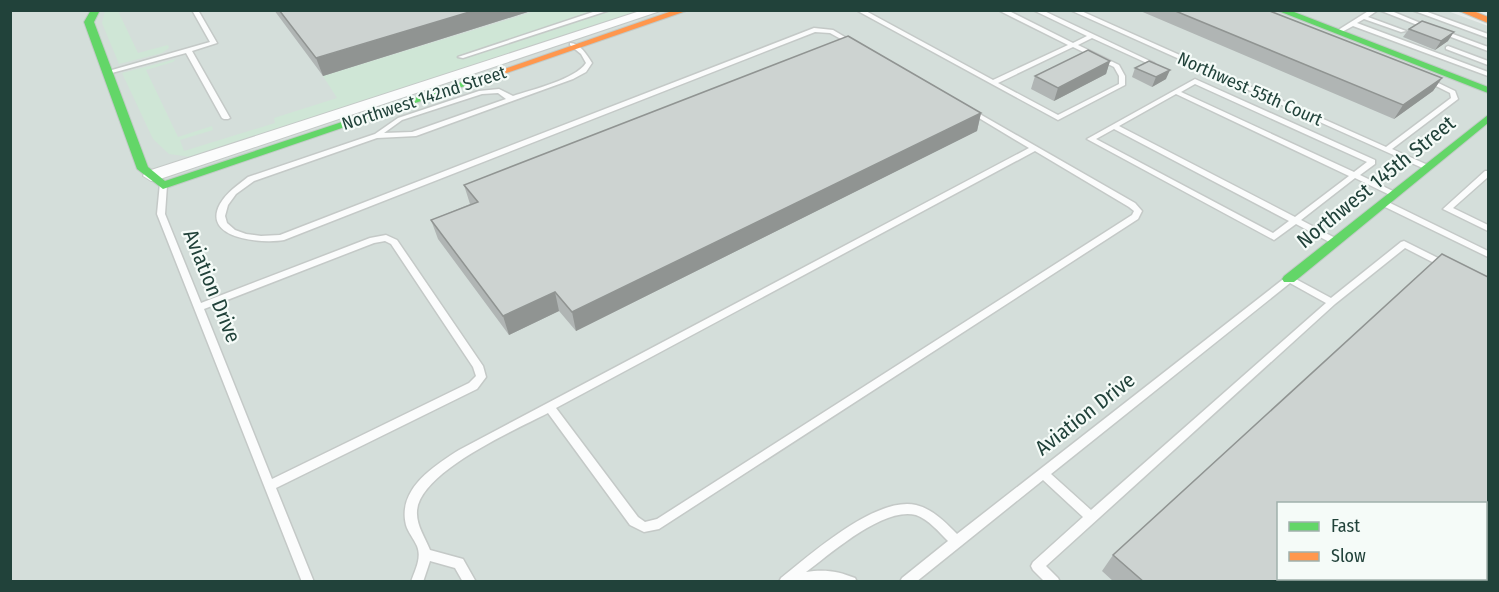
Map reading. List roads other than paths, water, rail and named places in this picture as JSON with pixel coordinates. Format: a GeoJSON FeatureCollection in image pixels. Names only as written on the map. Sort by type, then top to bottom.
{"type":"FeatureCollection","features":[{"type":"Feature","properties":{"kind":"street"},"geometry":{"type":"LineString","coordinates":[[96,10],[90,22],[143,169],[157,180]]}},
{"type":"Feature","properties":{"kind":"street","name":"Northwest 142nd Street"},"geometry":{"type":"LineString","coordinates":[[572,44],[657,10]]}},
{"type":"Feature","properties":{"kind":"street","name":"Northwest 142nd Street"},"geometry":{"type":"LineString","coordinates":[[157,180],[572,44],[685,10]]}},
{"type":"Feature","properties":{"kind":"street"},"geometry":{"type":"LineString","coordinates":[[1280,10],[1488,90]]}},
{"type":"Feature","properties":{"kind":"street"},"geometry":{"type":"LineString","coordinates":[[1461,10],[1488,20]]}},
{"type":"Feature","properties":{"kind":"street","name":"Northwest 145th Street"},"geometry":{"type":"LineString","coordinates":[[1290,279],[1488,118]]}},
{"type":"Feature","properties":{"kind":"lane"},"geometry":{"type":"LineString","coordinates":[[108,72],[214,43],[195,10]]}},
{"type":"Feature","properties":{"kind":"lane"},"geometry":{"type":"LineString","coordinates":[[461,57],[607,10]]}},
{"type":"Feature","properties":{"kind":"lane"},"geometry":{"type":"LineString","coordinates":[[858,10],[1058,118],[1122,85],[1122,76],[1117,66],[1001,10]]}},
{"type":"Feature","properties":{"kind":"lane"},"geometry":{"type":"LineString","coordinates":[[1036,10],[1151,63]]}},
{"type":"Feature","properties":{"kind":"lane","name":"Northwest 55th Court"},"geometry":{"type":"LineString","coordinates":[[1073,10],[1427,168]]}},
{"type":"Feature","properties":{"kind":"lane"},"geometry":{"type":"LineString","coordinates":[[1338,32],[1375,10]]}},
{"type":"Feature","properties":{"kind":"lane"},"geometry":{"type":"LineString","coordinates":[[1382,10],[1488,49]]}},
{"type":"Feature","properties":{"kind":"lane"},"geometry":{"type":"LineString","coordinates":[[1415,10],[1488,36]]}},
{"type":"Feature","properties":{"kind":"lane"},"geometry":{"type":"LineString","coordinates":[[1364,17],[1403,31]]}},
{"type":"Feature","properties":{"kind":"lane"},"geometry":{"type":"LineString","coordinates":[[1353,24],[1488,74]]}},
{"type":"Feature","properties":{"kind":"lane"},"geometry":{"type":"LineString","coordinates":[[512,99],[500,91],[481,92],[400,119],[376,135],[252,179],[235,190],[224,203],[221,214],[222,224],[229,232],[241,238],[262,240],[304,231],[814,30],[831,31],[862,48]]}},
{"type":"Feature","properties":{"kind":"lane"},"geometry":{"type":"LineString","coordinates":[[993,83],[1092,36]]}},
{"type":"Feature","properties":{"kind":"lane"},"geometry":{"type":"LineString","coordinates":[[376,135],[413,134],[571,78],[584,70],[589,63],[587,58],[572,44]]}},
{"type":"Feature","properties":{"kind":"lane"},"geometry":{"type":"LineString","coordinates":[[1448,48],[1488,63]]}},
{"type":"Feature","properties":{"kind":"lane"},"geometry":{"type":"LineString","coordinates":[[188,50],[226,118]]}},
{"type":"Feature","properties":{"kind":"lane"},"geometry":{"type":"LineString","coordinates":[[1386,150],[1455,99],[1448,89],[1422,78]]}},
{"type":"Feature","properties":{"kind":"lane"},"geometry":{"type":"LineString","coordinates":[[1195,81],[1372,162],[1274,237],[1091,139],[1176,92],[1195,81]]}},
{"type":"Feature","properties":{"kind":"lane"},"geometry":{"type":"LineString","coordinates":[[1176,92],[1395,194]]}},
{"type":"Feature","properties":{"kind":"lane"},"geometry":{"type":"LineString","coordinates":[[549,407],[634,521],[644,527],[659,524],[1135,216],[1137,211],[1132,205],[963,107]]}},
{"type":"Feature","properties":{"kind":"lane"},"geometry":{"type":"LineString","coordinates":[[1114,126],[1336,242]]}},
{"type":"Feature","properties":{"kind":"lane"},"geometry":{"type":"LineString","coordinates":[[417,582],[425,554],[413,526],[410,508],[416,490],[433,473],[463,453],[1035,148]]}},
{"type":"Feature","properties":{"kind":"lane"},"geometry":{"type":"LineString","coordinates":[[1488,173],[1447,209],[1488,228]]}},
{"type":"Feature","properties":{"kind":"lane","name":"Aviation Drive"},"geometry":{"type":"LineString","coordinates":[[157,180],[161,214],[308,582]]}},
{"type":"Feature","properties":{"kind":"lane"},"geometry":{"type":"LineString","coordinates":[[1383,203],[1488,254]]}},
{"type":"Feature","properties":{"kind":"lane"},"geometry":{"type":"LineString","coordinates":[[198,308],[364,243],[386,238],[394,242],[478,366],[481,377],[473,386],[269,486]]}},
{"type":"Feature","properties":{"kind":"lane"},"geometry":{"type":"LineString","coordinates":[[1054,582],[1037,566],[1332,302],[1404,244],[1457,271]]}},
{"type":"Feature","properties":{"kind":"lane"},"geometry":{"type":"LineString","coordinates":[[1290,279],[1332,302]]}},
{"type":"Feature","properties":{"kind":"lane","name":"Aviation Drive"},"geometry":{"type":"LineString","coordinates":[[906,582],[1290,279]]}},
{"type":"Feature","properties":{"kind":"lane"},"geometry":{"type":"LineString","coordinates":[[1043,474],[1091,518]]}},
{"type":"Feature","properties":{"kind":"lane"},"geometry":{"type":"LineString","coordinates":[[785,582],[868,521],[891,510],[915,510],[933,519],[956,542]]}},
{"type":"Feature","properties":{"kind":"lane"},"geometry":{"type":"LineString","coordinates":[[425,554],[459,563],[470,582]]}},
{"type":"Feature","properties":{"kind":"lane"},"geometry":{"type":"LineString","coordinates":[[792,582],[818,575],[840,577],[851,582]]}}]}
